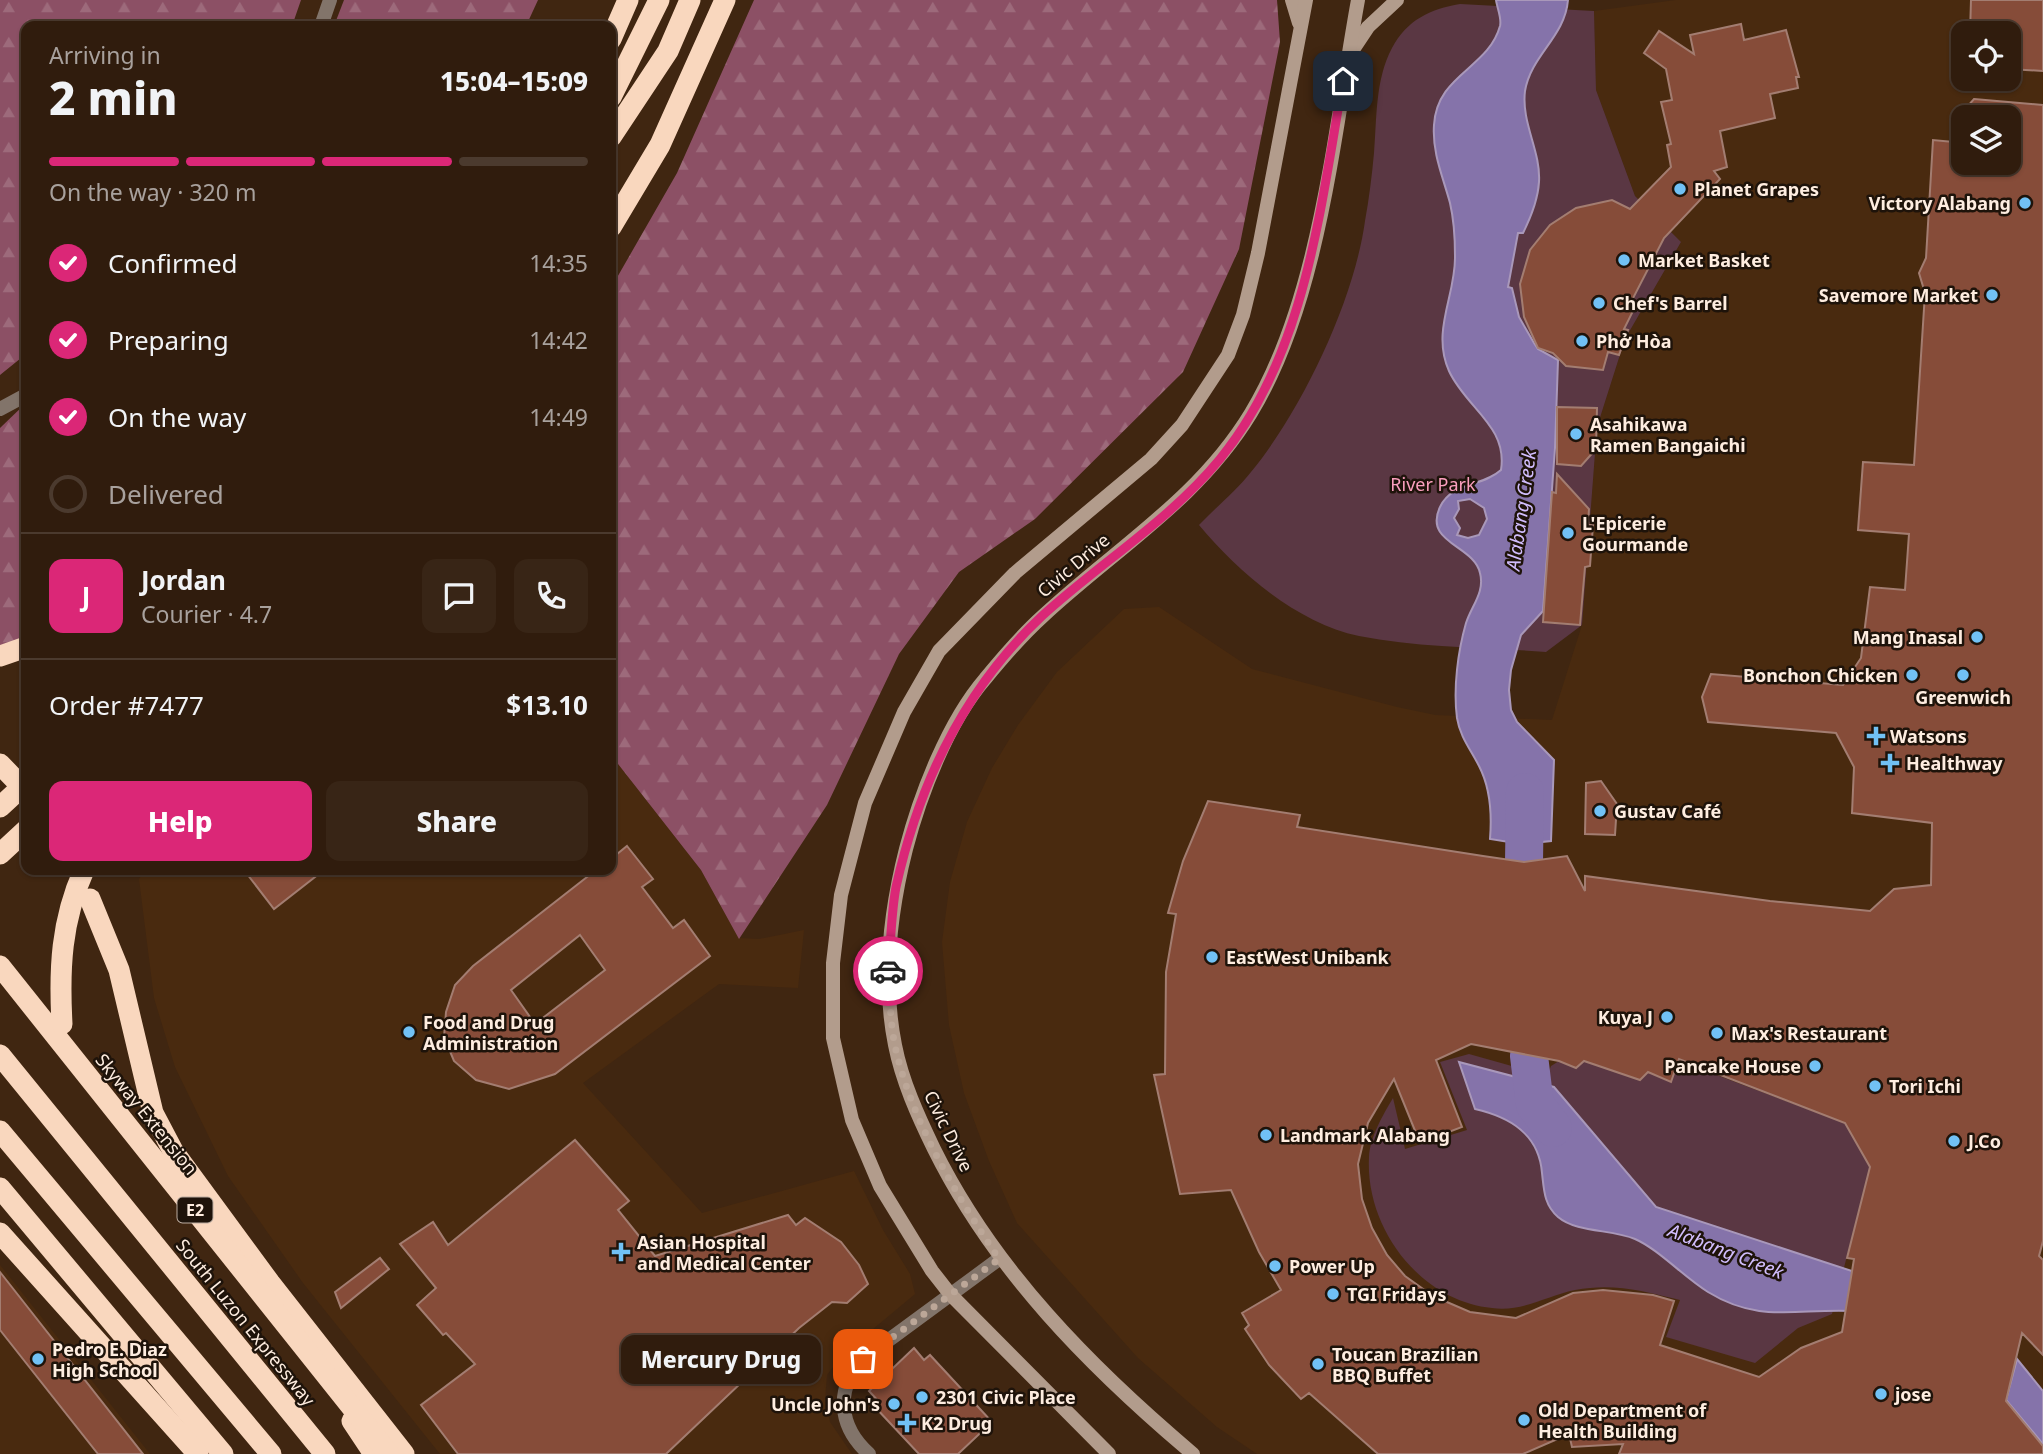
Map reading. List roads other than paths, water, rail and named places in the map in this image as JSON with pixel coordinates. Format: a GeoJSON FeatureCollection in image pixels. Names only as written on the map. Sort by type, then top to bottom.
{"type":"FeatureCollection","features":[{"type":"Feature","properties":{"kind":"highway"},"geometry":{"type":"LineString","coordinates":[[616,28],[628,0]]}},
{"type":"Feature","properties":{"kind":"highway"},"geometry":{"type":"LineString","coordinates":[[616,87],[659,0]]}},
{"type":"Feature","properties":{"kind":"highway"},"geometry":{"type":"LineString","coordinates":[[616,129],[668,51],[690,0]]}},
{"type":"Feature","properties":{"kind":"highway"},"geometry":{"type":"LineString","coordinates":[[616,219],[645,172],[725,0]]}},
{"type":"Feature","properties":{"kind":"highway"},"geometry":{"type":"LineString","coordinates":[[616,204],[645,172]]}},
{"type":"Feature","properties":{"kind":"highway"},"geometry":{"type":"LineString","coordinates":[[0,656],[21,649]]}},
{"type":"Feature","properties":{"kind":"highway"},"geometry":{"type":"LineString","coordinates":[[0,764],[21,786]]}},
{"type":"Feature","properties":{"kind":"highway"},"geometry":{"type":"LineString","coordinates":[[0,807],[21,788]]}},
{"type":"Feature","properties":{"kind":"highway"},"geometry":{"type":"LineString","coordinates":[[0,853],[21,834]]}},
{"type":"Feature","properties":{"kind":"highway"},"geometry":{"type":"LineString","coordinates":[[82,875],[62,935],[60,979],[62,1024],[80,1075],[107,1114],[339,1402],[374,1454]]}},
{"type":"Feature","properties":{"kind":"highway"},"geometry":{"type":"LineString","coordinates":[[90,899],[119,970],[153,1113],[173,1151],[245,1250],[404,1454]]}},
{"type":"Feature","properties":{"kind":"highway","name":"Skyway Extension"},"geometry":{"type":"LineString","coordinates":[[0,966],[389,1454]]}},
{"type":"Feature","properties":{"kind":"highway","name":"South Luzon Expressway"},"geometry":{"type":"LineString","coordinates":[[0,1055],[221,1330],[325,1454]]}},
{"type":"Feature","properties":{"kind":"highway"},"geometry":{"type":"LineString","coordinates":[[0,1130],[271,1454]]}},
{"type":"Feature","properties":{"kind":"highway"},"geometry":{"type":"LineString","coordinates":[[0,1188],[223,1454]]}},
{"type":"Feature","properties":{"kind":"highway"},"geometry":{"type":"LineString","coordinates":[[0,1233],[198,1454]]}},
{"type":"Feature","properties":{"kind":"main road"},"geometry":{"type":"LineString","coordinates":[[1292,0],[1300,28]]}},
{"type":"Feature","properties":{"kind":"main road","name":"Civic Drive"},"geometry":{"type":"LineString","coordinates":[[1109,1454],[950,1294],[932,1271],[880,1186],[852,1120],[833,1038],[833,963],[841,895],[865,803],[904,712],[939,651],[1014,573],[1151,459],[1182,425],[1227,355],[1243,315],[1258,253],[1306,0]]}},
{"type":"Feature","properties":{"kind":"main road","name":"Civic Drive"},"geometry":{"type":"LineString","coordinates":[[1193,1454],[1104,1374],[999,1259],[946,1174],[914,1108],[895,1045],[888,971],[896,889],[916,812],[954,726],[981,683],[1041,617],[1189,492],[1221,458],[1251,413],[1274,371],[1310,261],[1357,0]]}},
{"type":"Feature","properties":{"kind":"main road"},"geometry":{"type":"LineString","coordinates":[[1347,58],[1368,27],[1397,0]]}},
{"type":"Feature","properties":{"kind":"street"},"geometry":{"type":"LineString","coordinates":[[323,21],[330,0]]}},
{"type":"Feature","properties":{"kind":"street"},"geometry":{"type":"LineString","coordinates":[[0,409],[21,397]]}},
{"type":"Feature","properties":{"kind":"street"},"geometry":{"type":"LineString","coordinates":[[869,1454],[854,1436],[843,1401],[844,1384],[863,1359],[999,1259]]}},
{"type":"Feature","properties":{"kind":"water"},"geometry":{"type":"Polygon","coordinates":[[[1496,0],[1568,0],[1561,25],[1528,78],[1525,91],[1526,114],[1537,159],[1539,182],[1531,215],[1523,233],[1518,233],[1508,287],[1512,288],[1519,317],[1538,349],[1558,360],[1555,448],[1543,611],[1521,635],[1511,670],[1509,690],[1511,710],[1517,722],[1554,760],[1551,841],[1542,842],[1541,847],[1490,839],[1491,811],[1486,784],[1461,731],[1456,706],[1461,645],[1466,623],[1481,586],[1480,573],[1469,556],[1438,529],[1437,519],[1440,507],[1452,493],[1501,470],[1498,441],[1492,429],[1456,384],[1444,356],[1443,327],[1455,256],[1451,209],[1436,155],[1434,135],[1437,108],[1444,94],[1494,41],[1500,26],[1496,0]],[[1470,499],[1458,501],[1459,509],[1454,518],[1460,528],[1457,535],[1468,538],[1479,535],[1487,519],[1484,508],[1470,499]]]}},
{"type":"Feature","properties":{"kind":"water"},"geometry":{"type":"Polygon","coordinates":[[[1459,1062],[1554,1087],[1656,1207],[1861,1274],[1853,1311],[1779,1312],[1745,1308],[1708,1292],[1653,1249],[1635,1239],[1575,1226],[1558,1217],[1547,1202],[1540,1159],[1529,1138],[1511,1122],[1475,1109],[1459,1062]]]}},
{"type":"Feature","properties":{"kind":"water"},"geometry":{"type":"Polygon","coordinates":[[[2017,1359],[2043,1391],[2043,1444],[2006,1400],[2017,1359]]]}},
{"type":"Feature","properties":{"kind":"waterway","name":"Alabang Creek"},"geometry":{"type":"LineString","coordinates":[[1524,862],[1525,792]]}},
{"type":"Feature","properties":{"kind":"waterway","name":"Alabang Creek"},"geometry":{"type":"LineString","coordinates":[[1529,1056],[1535,1105],[1553,1128]]}},
{"type":"Feature","properties":{"kind":"place","name":"Planet Grapes"},"geometry":{"type":"Point","coordinates":[1680,189]}},
{"type":"Feature","properties":{"kind":"place","name":"Victory Alabang"},"geometry":{"type":"Point","coordinates":[2025,203]}},
{"type":"Feature","properties":{"kind":"place","name":"Market Basket"},"geometry":{"type":"Point","coordinates":[1624,260]}},
{"type":"Feature","properties":{"kind":"place","name":"Savemore Market"},"geometry":{"type":"Point","coordinates":[1992,295]}},
{"type":"Feature","properties":{"kind":"place","name":"Chef's Barrel"},"geometry":{"type":"Point","coordinates":[1599,303]}},
{"type":"Feature","properties":{"kind":"place","name":"Phở Hòa"},"geometry":{"type":"Point","coordinates":[1582,341]}},
{"type":"Feature","properties":{"kind":"place","name":"Asahikawa Ramen Bangaichi"},"geometry":{"type":"Point","coordinates":[1576,434]}},
{"type":"Feature","properties":{"kind":"place","name":"L'Epicerie Gourmande"},"geometry":{"type":"Point","coordinates":[1568,533]}},
{"type":"Feature","properties":{"kind":"place","name":"Mang Inasal"},"geometry":{"type":"Point","coordinates":[1977,637]}},
{"type":"Feature","properties":{"kind":"place","name":"Bonchon Chicken"},"geometry":{"type":"Point","coordinates":[1912,675]}},
{"type":"Feature","properties":{"kind":"place","name":"Greenwich"},"geometry":{"type":"Point","coordinates":[1963,675]}},
{"type":"Feature","properties":{"kind":"place","name":"Watsons"},"geometry":{"type":"Point","coordinates":[1876,736]}},
{"type":"Feature","properties":{"kind":"place","name":"Healthway"},"geometry":{"type":"Point","coordinates":[1890,763]}},
{"type":"Feature","properties":{"kind":"place","name":"Gustav Café"},"geometry":{"type":"Point","coordinates":[1600,811]}},
{"type":"Feature","properties":{"kind":"place","name":"EastWest Unibank"},"geometry":{"type":"Point","coordinates":[1212,957]}},
{"type":"Feature","properties":{"kind":"place","name":"Kuya J"},"geometry":{"type":"Point","coordinates":[1667,1017]}},
{"type":"Feature","properties":{"kind":"place","name":"Food and Drug Administration"},"geometry":{"type":"Point","coordinates":[409,1032]}},
{"type":"Feature","properties":{"kind":"place","name":"Max's Restaurant"},"geometry":{"type":"Point","coordinates":[1717,1033]}},
{"type":"Feature","properties":{"kind":"place","name":"Pancake House"},"geometry":{"type":"Point","coordinates":[1815,1066]}},
{"type":"Feature","properties":{"kind":"place","name":"Tori Ichi"},"geometry":{"type":"Point","coordinates":[1875,1086]}},
{"type":"Feature","properties":{"kind":"place","name":"Landmark Alabang"},"geometry":{"type":"Point","coordinates":[1266,1135]}},
{"type":"Feature","properties":{"kind":"place","name":"J.Co"},"geometry":{"type":"Point","coordinates":[1954,1141]}},
{"type":"Feature","properties":{"kind":"place","name":"Asian Hospital and Medical Center"},"geometry":{"type":"Point","coordinates":[621,1252]}},
{"type":"Feature","properties":{"kind":"place","name":"Power Up"},"geometry":{"type":"Point","coordinates":[1275,1266]}},
{"type":"Feature","properties":{"kind":"place","name":"TGI Fridays"},"geometry":{"type":"Point","coordinates":[1333,1294]}},
{"type":"Feature","properties":{"kind":"place","name":"Pedro E. Diaz High School"},"geometry":{"type":"Point","coordinates":[38,1359]}},
{"type":"Feature","properties":{"kind":"place","name":"Mercury Drug"},"geometry":{"type":"Point","coordinates":[863,1359]}},
{"type":"Feature","properties":{"kind":"place","name":"Toucan Brazilian BBQ Buffet"},"geometry":{"type":"Point","coordinates":[1318,1364]}},
{"type":"Feature","properties":{"kind":"place","name":"jose"},"geometry":{"type":"Point","coordinates":[1881,1394]}},
{"type":"Feature","properties":{"kind":"place","name":"2301 Civic Place"},"geometry":{"type":"Point","coordinates":[922,1397]}},
{"type":"Feature","properties":{"kind":"place","name":"Uncle John's"},"geometry":{"type":"Point","coordinates":[894,1404]}},
{"type":"Feature","properties":{"kind":"place","name":"Old Department of Health Building"},"geometry":{"type":"Point","coordinates":[1524,1420]}},
{"type":"Feature","properties":{"kind":"place","name":"K2 Drug"},"geometry":{"type":"Point","coordinates":[907,1423]}},
{"type":"Feature","properties":{"kind":"park label","name":"River Park"},"geometry":{"type":"Point","coordinates":[1433,484]}}]}
